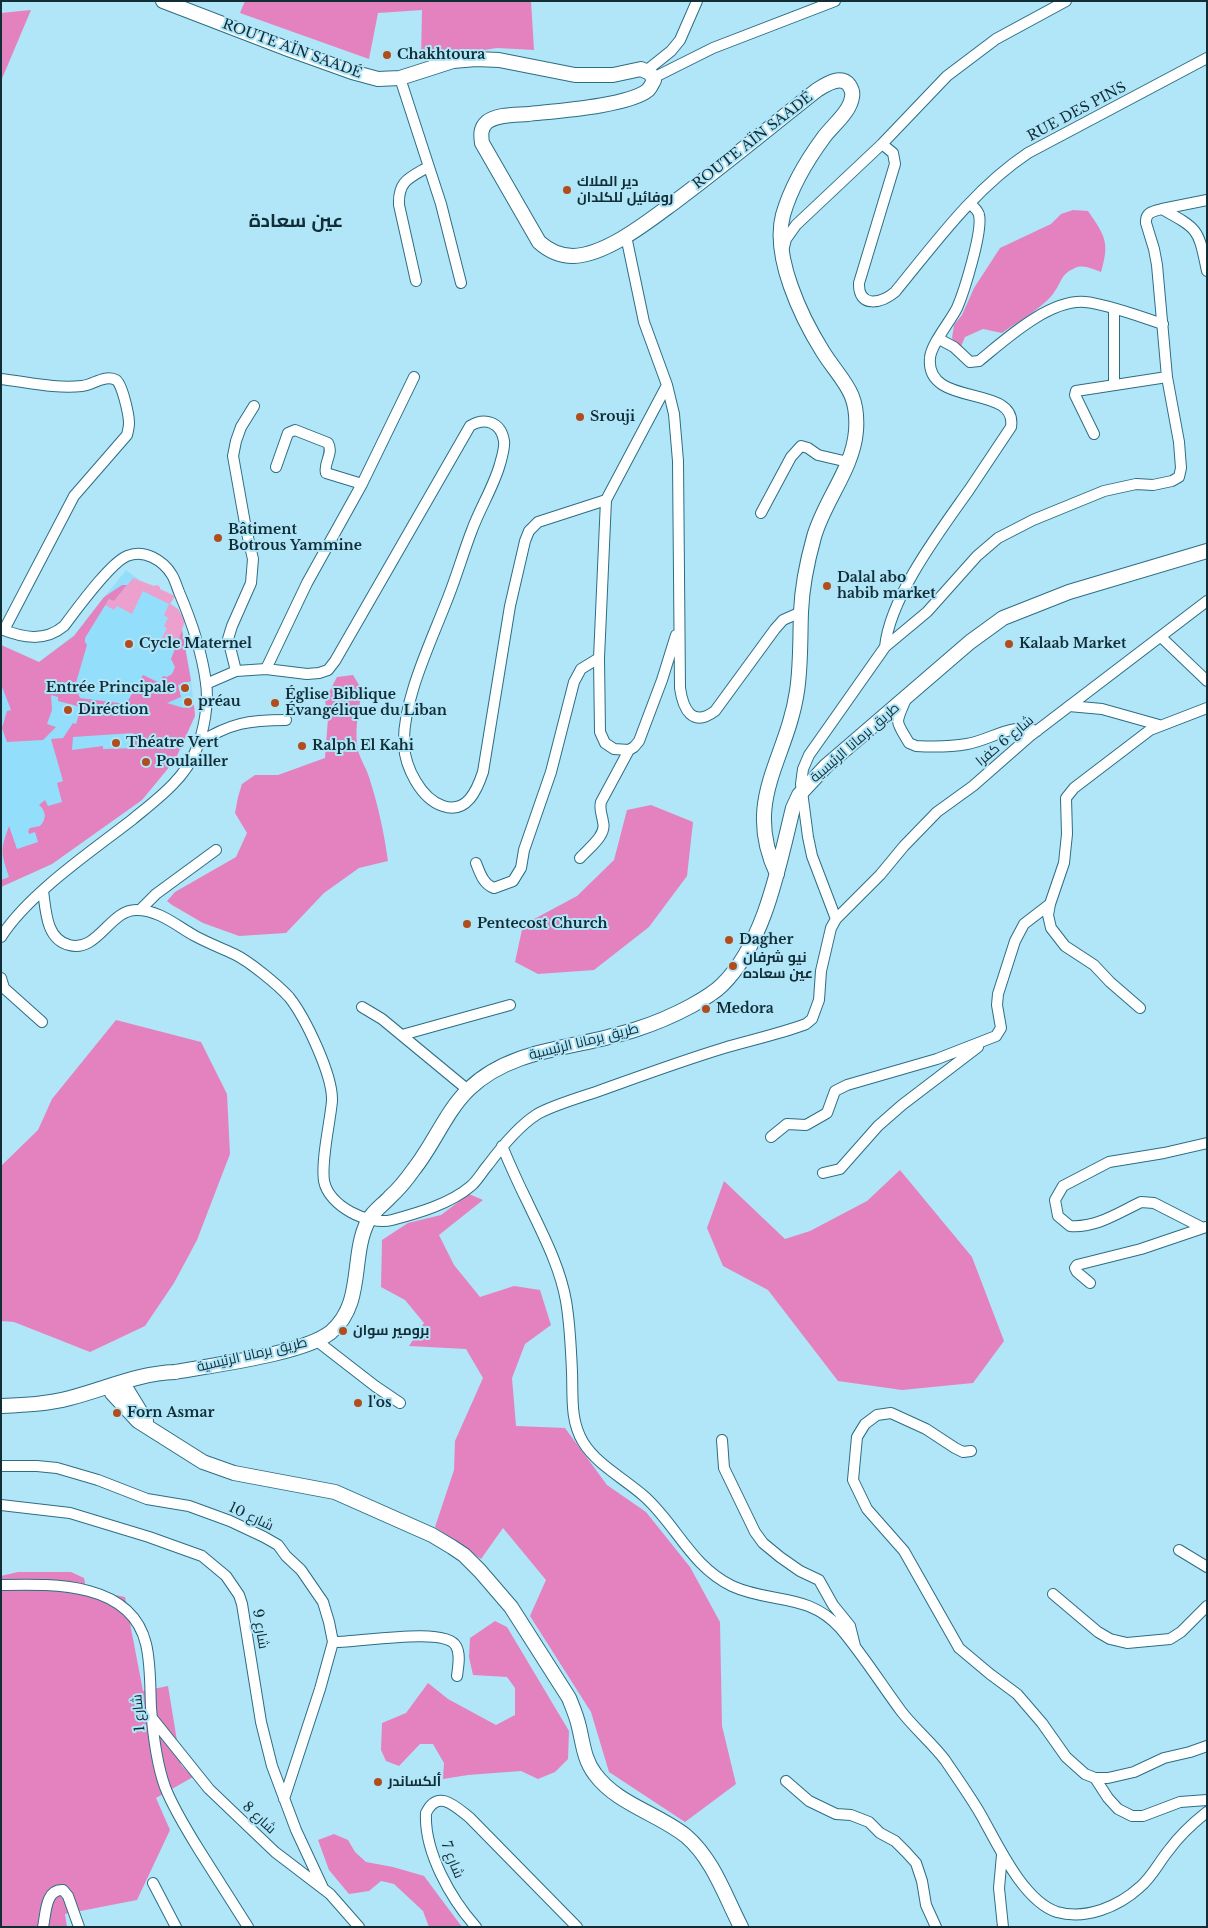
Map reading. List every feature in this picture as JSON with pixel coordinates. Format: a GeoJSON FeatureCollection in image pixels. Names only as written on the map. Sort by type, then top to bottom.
{"type":"FeatureCollection","features":[{"type":"Feature","properties":{"kind":"main road","name":"ROUTE AÏN SAADÉ"},"geometry":{"type":"LineString","coordinates":[[163,1],[193,7],[352,72],[378,79],[400,78],[453,61],[476,59],[499,60],[575,75],[598,76],[637,70],[650,74],[653,83],[648,90],[631,98],[586,108],[492,119],[483,126],[482,143],[539,242],[544,247],[559,254],[574,256],[587,254],[608,245],[644,225],[698,185],[817,90],[834,81],[845,82],[850,87],[852,98],[846,110],[813,153],[800,176],[783,215],[780,232],[783,256],[794,295],[822,351],[852,395],[856,413],[856,428],[854,446],[848,462],[821,517],[805,578],[796,700],[775,765],[765,805],[765,838],[768,852],[777,874]]}},
{"type":"Feature","properties":{"kind":"main road","name":"طريق برمانا الرئيسية"},"geometry":{"type":"LineString","coordinates":[[1,1406],[46,1403],[71,1398],[89,1398],[117,1387],[161,1380],[175,1372],[272,1354],[317,1341],[331,1332],[343,1319],[351,1302],[363,1237],[368,1221],[413,1171],[449,1114],[468,1090],[490,1072],[518,1059],[639,1030],[706,998],[721,986],[745,956],[762,918],[777,874],[794,808],[802,791],[826,766],[970,642],[1003,618],[1069,592],[1207,551]]}},
{"type":"Feature","properties":{"kind":"main road"},"geometry":{"type":"LineString","coordinates":[[117,1387],[151,1428],[216,1468],[335,1492],[432,1536],[464,1555],[510,1607],[569,1698],[576,1714],[589,1765],[595,1774],[614,1793],[672,1826],[687,1837],[714,1872],[740,1927]]}},
{"type":"Feature","properties":{"kind":"street"},"geometry":{"type":"LineString","coordinates":[[650,74],[680,40],[696,1]]}},
{"type":"Feature","properties":{"kind":"street"},"geometry":{"type":"LineString","coordinates":[[650,74],[835,1]]}},
{"type":"Feature","properties":{"kind":"street"},"geometry":{"type":"LineString","coordinates":[[783,256],[786,239],[796,225],[882,144],[929,94],[962,64],[1011,30],[1066,1]]}},
{"type":"Feature","properties":{"kind":"street","name":"RUE DES PINS"},"geometry":{"type":"LineString","coordinates":[[882,144],[893,153],[895,164],[859,283],[860,292],[866,300],[875,302],[883,300],[895,292],[955,218],[1000,172],[1028,153],[1207,58]]}},
{"type":"Feature","properties":{"kind":"street"},"geometry":{"type":"LineString","coordinates":[[400,78],[441,204],[461,283]]}},
{"type":"Feature","properties":{"kind":"street"},"geometry":{"type":"LineString","coordinates":[[416,280],[399,205],[399,194],[400,188],[407,179],[428,167]]}},
{"type":"Feature","properties":{"kind":"street"},"geometry":{"type":"LineString","coordinates":[[43,891],[51,932],[58,940],[71,946],[84,944],[94,939],[120,915],[130,910],[140,910],[162,916],[193,935],[238,956],[290,998],[321,1057],[331,1089],[332,1100],[324,1172],[326,1188],[330,1196],[337,1202],[368,1221],[388,1221],[450,1199],[472,1186],[502,1146],[536,1114],[684,1060],[806,1024],[812,1019],[820,1000],[821,972],[827,940],[836,919],[812,856],[802,791],[802,777],[809,755],[885,647],[927,612],[977,556],[998,538],[1033,520],[1104,491],[1136,484],[1152,485],[1177,479],[1180,475],[1179,442],[1167,377],[1156,256],[1145,220],[1152,211],[1207,200]]}},
{"type":"Feature","properties":{"kind":"street"},"geometry":{"type":"LineString","coordinates":[[885,647],[888,628],[932,542],[984,468],[1012,423],[1010,415],[1003,405],[950,389],[935,377],[929,362],[934,347],[957,309],[972,265],[980,218],[970,203]]}},
{"type":"Feature","properties":{"kind":"street"},"geometry":{"type":"LineString","coordinates":[[1162,209],[1190,224],[1197,232],[1207,271]]}},
{"type":"Feature","properties":{"kind":"street"},"geometry":{"type":"LineString","coordinates":[[626,236],[644,322],[674,414],[678,461],[681,700],[685,709],[692,716],[703,718],[715,711],[761,646],[783,620],[801,612]]}},
{"type":"Feature","properties":{"kind":"street"},"geometry":{"type":"LineString","coordinates":[[939,339],[954,346],[970,362],[979,361],[1028,323],[1061,306],[1087,302],[1163,324]]}},
{"type":"Feature","properties":{"kind":"street"},"geometry":{"type":"LineString","coordinates":[[1114,310],[1114,385]]}},
{"type":"Feature","properties":{"kind":"street"},"geometry":{"type":"LineString","coordinates":[[266,669],[307,582],[362,484],[414,377]]}},
{"type":"Feature","properties":{"kind":"street"},"geometry":{"type":"LineString","coordinates":[[1094,434],[1075,393],[1080,390],[1167,377]]}},
{"type":"Feature","properties":{"kind":"street"},"geometry":{"type":"LineString","coordinates":[[1,378],[69,387],[84,386],[105,378],[113,379],[119,384],[127,408],[129,424],[127,435],[74,496],[2,630],[34,638],[49,636],[64,626],[114,564],[127,556],[147,554],[156,559],[172,575],[188,614],[206,684],[205,714],[196,751],[186,768],[154,802],[43,891],[6,929],[1,937]]}},
{"type":"Feature","properties":{"kind":"street"},"geometry":{"type":"LineString","coordinates":[[629,750],[614,749],[601,738],[599,658],[606,500],[666,385]]}},
{"type":"Feature","properties":{"kind":"street"},"geometry":{"type":"LineString","coordinates":[[236,671],[228,639],[251,583],[254,559],[246,529],[234,456],[236,441],[241,427],[254,406]]}},
{"type":"Feature","properties":{"kind":"street"},"geometry":{"type":"LineString","coordinates":[[206,684],[236,671],[266,669],[307,674],[328,670],[470,426],[482,421],[494,425],[500,431],[504,442],[500,465],[472,530],[411,696],[404,745],[406,760],[411,772],[428,797],[442,806],[458,807],[467,803],[474,795],[483,772],[510,606],[524,542],[528,532],[538,522],[606,500]]}},
{"type":"Feature","properties":{"kind":"street"},"geometry":{"type":"LineString","coordinates":[[276,467],[288,433],[295,430],[328,443],[330,452],[324,470],[328,475],[362,484]]}},
{"type":"Feature","properties":{"kind":"street"},"geometry":{"type":"LineString","coordinates":[[761,513],[791,457],[801,446],[808,448],[818,455],[848,462]]}},
{"type":"Feature","properties":{"kind":"street","name":"شارع 6 كفرا"},"geometry":{"type":"LineString","coordinates":[[836,919],[873,882],[937,812],[973,786],[1037,731],[1207,601]]}},
{"type":"Feature","properties":{"kind":"street"},"geometry":{"type":"LineString","coordinates":[[580,858],[603,833],[604,824],[600,808],[601,802],[629,750],[634,747],[642,732],[679,625]]}},
{"type":"Feature","properties":{"kind":"street"},"geometry":{"type":"LineString","coordinates":[[1161,637],[1207,681]]}},
{"type":"Feature","properties":{"kind":"street"},"geometry":{"type":"LineString","coordinates":[[476,863],[483,880],[494,888],[513,881],[518,873],[551,772],[574,682],[581,669],[599,658]]}},
{"type":"Feature","properties":{"kind":"street"},"geometry":{"type":"LineString","coordinates":[[906,698],[897,723],[909,743],[916,746],[966,744],[1017,728],[1037,731]]}},
{"type":"Feature","properties":{"kind":"street"},"geometry":{"type":"LineString","coordinates":[[1069,706],[1102,710],[1159,726]]}},
{"type":"Feature","properties":{"kind":"street"},"geometry":{"type":"LineString","coordinates":[[1140,1008],[1094,965],[1065,946],[1050,928],[1048,915],[1050,904],[1064,863],[1067,834],[1066,798],[1069,793],[1125,748],[1159,726],[1207,708]]}},
{"type":"Feature","properties":{"kind":"street"},"geometry":{"type":"LineString","coordinates":[[198,743],[215,733],[242,722],[286,720]]}},
{"type":"Feature","properties":{"kind":"street"},"geometry":{"type":"LineString","coordinates":[[140,910],[156,894],[216,850]]}},
{"type":"Feature","properties":{"kind":"street"},"geometry":{"type":"LineString","coordinates":[[771,1137],[787,1124],[806,1125],[827,1113],[835,1091],[847,1085],[937,1059],[996,1036],[1001,1028],[997,1005],[998,994],[1015,941],[1020,929],[1029,919],[1050,904]]}},
{"type":"Feature","properties":{"kind":"street"},"geometry":{"type":"LineString","coordinates":[[1,978],[4,988],[42,1022]]}},
{"type":"Feature","properties":{"kind":"street"},"geometry":{"type":"LineString","coordinates":[[402,1035],[510,1005]]}},
{"type":"Feature","properties":{"kind":"street"},"geometry":{"type":"LineString","coordinates":[[362,1007],[382,1019],[468,1090]]}},
{"type":"Feature","properties":{"kind":"street"},"geometry":{"type":"LineString","coordinates":[[823,1173],[840,1169],[878,1126],[902,1105],[975,1050],[984,1040]]}},
{"type":"Feature","properties":{"kind":"street"},"geometry":{"type":"LineString","coordinates":[[1205,1228],[1154,1203],[1146,1201],[1110,1218],[1089,1224],[1070,1226],[1058,1216],[1055,1200],[1063,1186],[1110,1162],[1164,1153],[1207,1143]]}},
{"type":"Feature","properties":{"kind":"street"},"geometry":{"type":"LineString","coordinates":[[502,1146],[562,1283],[571,1338],[573,1421],[584,1445],[603,1464],[652,1504],[694,1558],[706,1569],[730,1585],[748,1592],[796,1601],[819,1611],[838,1627],[855,1647],[902,1712],[946,1763],[981,1816],[1002,1856],[1027,1888],[1048,1908],[1068,1914],[1089,1913],[1111,1906],[1140,1887],[1184,1833],[1207,1812]]}},
{"type":"Feature","properties":{"kind":"street"},"geometry":{"type":"LineString","coordinates":[[1090,1283],[1076,1272],[1075,1268],[1077,1265],[1141,1249],[1205,1228]]}},
{"type":"Feature","properties":{"kind":"street"},"geometry":{"type":"LineString","coordinates":[[317,1341],[400,1403]]}},
{"type":"Feature","properties":{"kind":"street"},"geometry":{"type":"LineString","coordinates":[[972,1451],[962,1452],[926,1429],[891,1414],[877,1415],[865,1424],[858,1437],[853,1480],[867,1509],[904,1550],[959,1648],[1018,1694],[1042,1723],[1066,1757],[1081,1770],[1095,1778],[1118,1809],[1132,1816],[1143,1816],[1180,1802],[1207,1800]]}},
{"type":"Feature","properties":{"kind":"street"},"geometry":{"type":"LineString","coordinates":[[722,1440],[724,1468],[756,1532],[764,1543],[780,1557],[800,1571],[819,1580],[833,1605],[850,1626],[855,1647]]}},
{"type":"Feature","properties":{"kind":"street","name":"شارع 10"},"geometry":{"type":"LineString","coordinates":[[1,1466],[57,1468],[77,1473],[147,1499],[189,1506],[230,1521],[264,1537],[278,1545],[286,1556],[301,1570],[323,1602],[330,1622],[333,1642],[284,1799]]}},
{"type":"Feature","properties":{"kind":"street","name":"شارع 9"},"geometry":{"type":"LineString","coordinates":[[1,1505],[70,1513],[150,1537],[202,1556],[226,1576],[239,1595],[242,1604],[265,1742],[296,1830],[323,1888]]}},
{"type":"Feature","properties":{"kind":"street"},"geometry":{"type":"LineString","coordinates":[[1179,1550],[1207,1567]]}},
{"type":"Feature","properties":{"kind":"street","name":"شارع 1"},"geometry":{"type":"LineString","coordinates":[[1,1585],[44,1584],[86,1591],[112,1600],[128,1611],[138,1625],[146,1643],[152,1718],[159,1767],[165,1787],[180,1818],[246,1926]]}},
{"type":"Feature","properties":{"kind":"street"},"geometry":{"type":"LineString","coordinates":[[1053,1594],[1098,1632],[1110,1639],[1126,1643],[1170,1639],[1181,1632],[1207,1606]]}},
{"type":"Feature","properties":{"kind":"street"},"geometry":{"type":"LineString","coordinates":[[333,1642],[426,1636],[447,1638],[453,1642],[458,1651],[457,1676]]}},
{"type":"Feature","properties":{"kind":"street","name":"شارع 8"},"geometry":{"type":"LineString","coordinates":[[152,1718],[209,1790],[275,1852],[323,1888],[359,1927]]}},
{"type":"Feature","properties":{"kind":"street"},"geometry":{"type":"LineString","coordinates":[[1095,1778],[1108,1778],[1134,1772],[1164,1758],[1207,1746]]}},
{"type":"Feature","properties":{"kind":"street"},"geometry":{"type":"LineString","coordinates":[[786,1781],[809,1801],[836,1814],[851,1815],[869,1822],[880,1833],[895,1841],[916,1863],[922,1881],[926,1905],[936,1927]]}},
{"type":"Feature","properties":{"kind":"street","name":"شارع 7"},"geometry":{"type":"LineString","coordinates":[[476,1927],[457,1904],[444,1882],[433,1853],[428,1835],[426,1813],[438,1801],[452,1804],[470,1818],[578,1927]]}},
{"type":"Feature","properties":{"kind":"street"},"geometry":{"type":"LineString","coordinates":[[1002,1856],[999,1888],[1003,1927]]}},
{"type":"Feature","properties":{"kind":"street"},"geometry":{"type":"LineString","coordinates":[[153,1883],[176,1927]]}},
{"type":"Feature","properties":{"kind":"street"},"geometry":{"type":"LineString","coordinates":[[43,1927],[48,1900],[51,1894],[59,1890],[63,1890],[68,1896],[78,1927]]}},
{"type":"Feature","properties":{"kind":"shaded area"},"geometry":{"type":"Polygon","coordinates":[[[245,1],[531,1],[534,50],[497,48],[421,60],[422,10],[378,13],[369,59],[240,13],[245,1]]]}},
{"type":"Feature","properties":{"kind":"shaded area"},"geometry":{"type":"Polygon","coordinates":[[[31,10],[1,81],[1,13],[31,10]]]}},
{"type":"Feature","properties":{"kind":"shaded area"},"geometry":{"type":"Polygon","coordinates":[[[1073,210],[1088,211],[1102,233],[1105,253],[1101,272],[1088,267],[1078,267],[1070,270],[1064,275],[1051,297],[1031,314],[1002,333],[983,329],[965,337],[960,349],[952,338],[954,325],[962,315],[974,288],[1000,248],[1051,224],[1061,214],[1073,210]]]}},
{"type":"Feature","properties":{"kind":"shaded area"},"geometry":{"type":"Polygon","coordinates":[[[126,570],[178,609],[190,671],[195,716],[175,760],[142,800],[52,864],[1,887],[1,645],[39,662],[74,635],[126,570]]]}},
{"type":"Feature","properties":{"kind":"shaded area"},"geometry":{"type":"Polygon","coordinates":[[[133,578],[154,586],[157,585],[160,589],[175,596],[170,604],[178,609],[185,621],[175,650],[160,642],[167,628],[164,626],[168,618],[164,615],[169,604],[143,591],[132,614],[117,606],[114,610],[105,605],[110,599],[114,601],[133,578]]]}},
{"type":"Feature","properties":{"kind":"shaded area"},"geometry":{"type":"Polygon","coordinates":[[[122,585],[127,585],[114,601],[109,599],[85,638],[87,645],[75,686],[80,698],[126,704],[143,675],[160,683],[163,676],[167,677],[172,674],[175,667],[171,659],[182,630],[191,681],[178,685],[181,697],[167,703],[184,708],[194,705],[195,716],[175,760],[142,800],[52,864],[1,887],[1,880],[9,877],[3,852],[9,826],[17,849],[38,842],[35,832],[29,834],[28,831],[30,828],[40,826],[44,821],[44,812],[39,805],[45,800],[48,806],[62,802],[57,783],[63,781],[51,739],[63,738],[73,723],[76,724],[81,707],[58,701],[58,697],[51,695],[52,710],[47,724],[56,727],[43,740],[7,742],[2,728],[7,711],[11,710],[1,684],[1,645],[39,662],[74,636],[104,597],[122,585]],[[133,733],[73,737],[72,750],[103,746],[103,749],[135,748],[133,733]]]}},
{"type":"Feature","properties":{"kind":"shaded area"},"geometry":{"type":"Polygon","coordinates":[[[353,675],[362,690],[357,724],[358,749],[368,773],[375,798],[383,829],[388,861],[359,868],[324,893],[286,933],[239,936],[203,923],[167,901],[175,892],[236,857],[247,833],[235,813],[242,784],[255,775],[278,775],[325,758],[328,718],[325,700],[337,677],[353,675]]]}},
{"type":"Feature","properties":{"kind":"shaded area"},"geometry":{"type":"Polygon","coordinates":[[[651,805],[693,822],[687,876],[649,927],[594,970],[538,974],[515,962],[523,925],[577,896],[614,860],[627,810],[651,805]]]}},
{"type":"Feature","properties":{"kind":"shaded area"},"geometry":{"type":"Polygon","coordinates":[[[116,1020],[201,1042],[227,1094],[230,1154],[197,1240],[174,1283],[145,1326],[90,1352],[14,1322],[1,1321],[1,1166],[38,1130],[52,1099],[116,1020]]]}},
{"type":"Feature","properties":{"kind":"shaded area"},"geometry":{"type":"Polygon","coordinates":[[[900,1170],[972,1257],[1004,1341],[973,1383],[902,1390],[838,1381],[768,1290],[723,1266],[707,1228],[724,1181],[785,1239],[810,1231],[867,1201],[900,1170]]]}},
{"type":"Feature","properties":{"kind":"shaded area"},"geometry":{"type":"Polygon","coordinates":[[[469,1194],[483,1200],[439,1235],[454,1265],[480,1297],[514,1286],[540,1290],[551,1325],[525,1344],[512,1378],[516,1426],[565,1428],[607,1485],[646,1512],[690,1567],[720,1622],[722,1726],[736,1784],[685,1822],[609,1772],[591,1712],[530,1616],[546,1580],[503,1528],[481,1559],[435,1527],[454,1470],[455,1441],[483,1378],[466,1349],[409,1346],[424,1323],[405,1300],[381,1287],[382,1240],[408,1223],[441,1215],[469,1194]]]}},
{"type":"Feature","properties":{"kind":"shaded area"},"geometry":{"type":"Polygon","coordinates":[[[18,1572],[71,1572],[84,1578],[86,1589],[125,1597],[143,1691],[168,1686],[181,1765],[193,1777],[156,1798],[170,1830],[137,1900],[65,1914],[67,1927],[1,1927],[1,1576],[18,1572]]]}},
{"type":"Feature","properties":{"kind":"shaded area"},"geometry":{"type":"Polygon","coordinates":[[[495,1621],[507,1627],[569,1731],[568,1759],[555,1772],[538,1779],[521,1771],[443,1779],[444,1763],[433,1744],[420,1744],[399,1766],[386,1761],[381,1750],[382,1723],[406,1713],[428,1683],[448,1699],[496,1725],[515,1715],[515,1688],[507,1677],[473,1675],[469,1657],[470,1638],[495,1621]]]}},
{"type":"Feature","properties":{"kind":"shaded area"},"geometry":{"type":"Polygon","coordinates":[[[334,1834],[348,1840],[355,1852],[366,1862],[424,1876],[462,1927],[429,1927],[423,1911],[394,1884],[381,1881],[369,1891],[349,1894],[329,1870],[318,1840],[334,1834]]]}},
{"type":"Feature","properties":{"kind":"place","name":"Chakhtoura"},"geometry":{"type":"Point","coordinates":[387,55]}},
{"type":"Feature","properties":{"kind":"place","name":"دير الملاك روفائيل للكلدان"},"geometry":{"type":"Point","coordinates":[567,190]}},
{"type":"Feature","properties":{"kind":"place","name":"Srouji"},"geometry":{"type":"Point","coordinates":[580,417]}},
{"type":"Feature","properties":{"kind":"place","name":"Bâtiment Botrous Yammine"},"geometry":{"type":"Point","coordinates":[218,538]}},
{"type":"Feature","properties":{"kind":"place","name":"Dalal abo habib market"},"geometry":{"type":"Point","coordinates":[827,586]}},
{"type":"Feature","properties":{"kind":"place","name":"Cycle Maternel"},"geometry":{"type":"Point","coordinates":[129,644]}},
{"type":"Feature","properties":{"kind":"place","name":"Kalaab Market"},"geometry":{"type":"Point","coordinates":[1009,644]}},
{"type":"Feature","properties":{"kind":"place","name":"Entrée Principale"},"geometry":{"type":"Point","coordinates":[185,688]}},
{"type":"Feature","properties":{"kind":"place","name":"préau"},"geometry":{"type":"Point","coordinates":[188,702]}},
{"type":"Feature","properties":{"kind":"place","name":"Église Biblique Évangélique du Liban"},"geometry":{"type":"Point","coordinates":[275,703]}},
{"type":"Feature","properties":{"kind":"place","name":"Diréction"},"geometry":{"type":"Point","coordinates":[68,710]}},
{"type":"Feature","properties":{"kind":"place","name":"Théatre Vert"},"geometry":{"type":"Point","coordinates":[116,743]}},
{"type":"Feature","properties":{"kind":"place","name":"Ralph El Kahi"},"geometry":{"type":"Point","coordinates":[302,746]}},
{"type":"Feature","properties":{"kind":"place","name":"Poulailler"},"geometry":{"type":"Point","coordinates":[146,762]}},
{"type":"Feature","properties":{"kind":"place","name":"Pentecost Church"},"geometry":{"type":"Point","coordinates":[467,924]}},
{"type":"Feature","properties":{"kind":"place","name":"Dagher"},"geometry":{"type":"Point","coordinates":[729,940]}},
{"type":"Feature","properties":{"kind":"place","name":"نيو شرفان عين سعاده"},"geometry":{"type":"Point","coordinates":[733,966]}},
{"type":"Feature","properties":{"kind":"place","name":"Medora"},"geometry":{"type":"Point","coordinates":[706,1009]}},
{"type":"Feature","properties":{"kind":"place","name":"برومير سوان"},"geometry":{"type":"Point","coordinates":[343,1331]}},
{"type":"Feature","properties":{"kind":"place","name":"l'os"},"geometry":{"type":"Point","coordinates":[358,1403]}},
{"type":"Feature","properties":{"kind":"place","name":"Forn Asmar"},"geometry":{"type":"Point","coordinates":[117,1413]}},
{"type":"Feature","properties":{"kind":"place","name":"ألكساندر"},"geometry":{"type":"Point","coordinates":[378,1782]}},
{"type":"Feature","properties":{"kind":"district","name":"عين سعادة"},"geometry":{"type":"Point","coordinates":[296,222]}}]}
